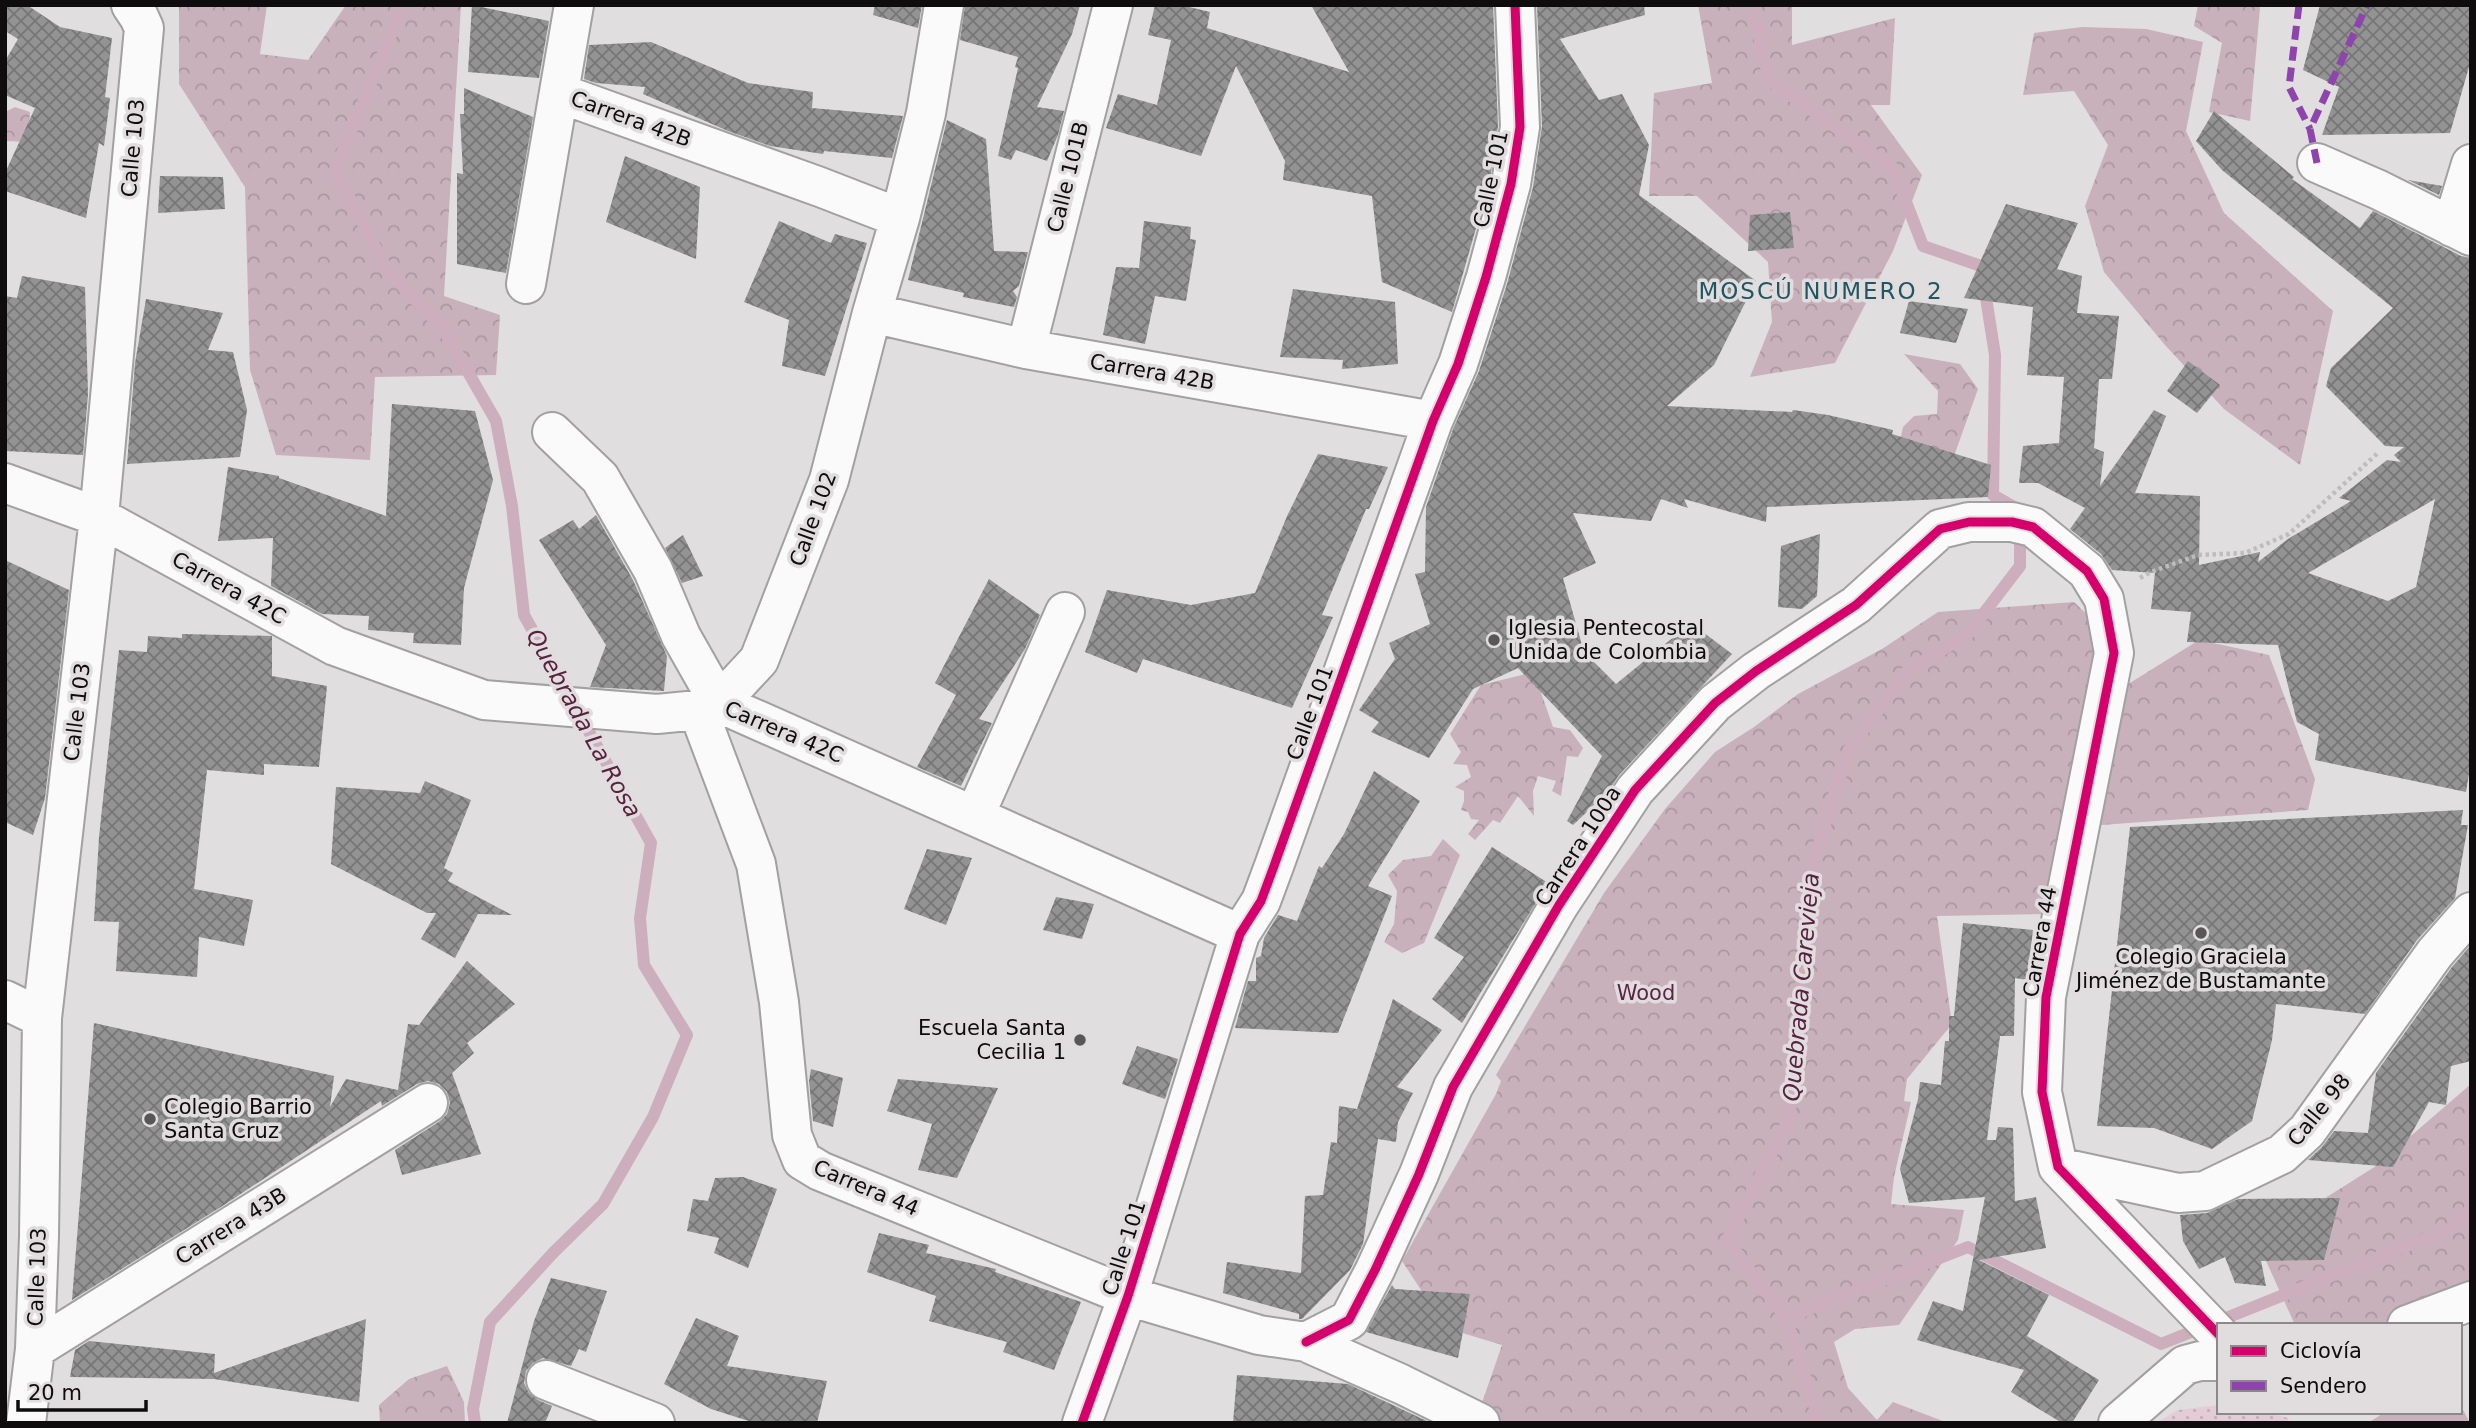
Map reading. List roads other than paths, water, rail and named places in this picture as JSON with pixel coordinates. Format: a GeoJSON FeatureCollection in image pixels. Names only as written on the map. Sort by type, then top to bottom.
{"type":"FeatureCollection","features":[{"type":"Feature","properties":{"kind":"street","name":"Calle 103"},"geometry":{"type":"LineString","coordinates":[[26,1423],[35,1349],[42,1018],[99,517],[144,27],[131,5]]}},
{"type":"Feature","properties":{"kind":"street"},"geometry":{"type":"LineString","coordinates":[[526,284],[574,5]]}},
{"type":"Feature","properties":{"kind":"street","name":"Calle 102"},"geometry":{"type":"LineString","coordinates":[[709,707],[759,660],[829,480],[926,113],[944,5]]}},
{"type":"Feature","properties":{"kind":"street","name":"Calle 101B"},"geometry":{"type":"LineString","coordinates":[[1026,349],[1113,5]]}},
{"type":"Feature","properties":{"kind":"street","name":"Calle 101"},"geometry":{"type":"LineString","coordinates":[[1082,1423],[1128,1296],[1240,934],[1261,901],[1275,866],[1433,421],[1458,364],[1486,277],[1511,184],[1520,127],[1516,5]]}},
{"type":"Feature","properties":{"kind":"street","name":"Carrera 42B"},"geometry":{"type":"LineString","coordinates":[[559,93],[820,187],[900,219]]}},
{"type":"Feature","properties":{"kind":"street"},"geometry":{"type":"LineString","coordinates":[[2317,163],[2379,190],[2461,232],[2471,164]]}},
{"type":"Feature","properties":{"kind":"street","name":"Carrera 42B"},"geometry":{"type":"LineString","coordinates":[[872,313],[1026,349],[1433,421]]}},
{"type":"Feature","properties":{"kind":"street"},"geometry":{"type":"LineString","coordinates":[[552,432],[600,478],[653,570],[709,707]]}},
{"type":"Feature","properties":{"kind":"street","name":"Carrera 42C"},"geometry":{"type":"LineString","coordinates":[[5,483],[99,517],[335,646],[484,700],[657,714],[709,707],[975,815],[1240,934]]}},
{"type":"Feature","properties":{"kind":"street","name":"Carrera 100a"},"geometry":{"type":"LineString","coordinates":[[1306,1342],[1349,1320],[1376,1270],[1453,1087],[1559,905],[1635,790],[1715,703],[1755,671],[1856,605],[1940,530],[1969,523],[2022,524],[2065,552]]}},
{"type":"Feature","properties":{"kind":"street","name":"Carrera 44"},"geometry":{"type":"LineString","coordinates":[[2058,1167],[2042,1092],[2046,997],[2114,653],[2104,599],[2087,571],[2065,552]]}},
{"type":"Feature","properties":{"kind":"street"},"geometry":{"type":"LineString","coordinates":[[975,815],[1065,611]]}},
{"type":"Feature","properties":{"kind":"street","name":"Carrera 44"},"geometry":{"type":"LineString","coordinates":[[709,707],[756,864],[779,1002],[792,1135],[802,1160],[820,1171],[1128,1296],[1259,1335],[1306,1342],[1367,1368],[1480,1423]]}},
{"type":"Feature","properties":{"kind":"street","name":"Calle 98"},"geometry":{"type":"LineString","coordinates":[[2058,1167],[2178,1193],[2205,1191],[2282,1154],[2307,1131],[2435,953],[2471,912]]}},
{"type":"Feature","properties":{"kind":"street"},"geometry":{"type":"LineString","coordinates":[[5,1000],[42,1018]]}},
{"type":"Feature","properties":{"kind":"street","name":"Carrera 43B"},"geometry":{"type":"LineString","coordinates":[[35,1349],[428,1103]]}},
{"type":"Feature","properties":{"kind":"street"},"geometry":{"type":"LineString","coordinates":[[2058,1167],[2212,1335],[2200,1361],[2185,1365],[2118,1423]]}},
{"type":"Feature","properties":{"kind":"street"},"geometry":{"type":"LineString","coordinates":[[2412,1323],[2471,1301]]}},
{"type":"Feature","properties":{"kind":"street"},"geometry":{"type":"LineString","coordinates":[[546,1380],[655,1423]]}},
{"type":"Feature","properties":{"kind":"waterway","name":"Quebrada La Rosa"},"geometry":{"type":"LineString","coordinates":[[401,5],[335,170],[388,271],[444,330],[496,421],[512,506],[524,615],[651,843],[640,918],[644,965],[687,1035],[653,1117],[603,1204],[553,1253],[490,1322],[473,1409],[475,1423]]}},
{"type":"Feature","properties":{"kind":"waterway","name":"Quebrada Carevieja"},"geometry":{"type":"LineString","coordinates":[[1752,5],[1769,80],[1893,168],[1923,246],[1981,266],[1995,355],[1993,495],[2019,510]]}},
{"type":"Feature","properties":{"kind":"waterway","name":"Quebrada Carevieja"},"geometry":{"type":"LineString","coordinates":[[1816,1423],[1817,1414],[1786,1318],[1727,1240],[1789,1119],[1811,869],[1848,751],[1907,671],[1968,634],[2020,566],[2020,527]]}},
{"type":"Feature","properties":{"kind":"waterway"},"geometry":{"type":"LineString","coordinates":[[1786,1318],[1968,1247],[2161,1344],[2454,1227],[2471,1208]]}},
{"type":"Feature","properties":{"kind":"place","name":"Iglesia Pentecostal Unida de Colombia"},"geometry":{"type":"Point","coordinates":[1494,640]}},
{"type":"Feature","properties":{"kind":"place","name":"Colegio Graciela Jiménez de Bustamante"},"geometry":{"type":"Point","coordinates":[2201,933]}},
{"type":"Feature","properties":{"kind":"place","name":"Escuela Santa Cecilia 1"},"geometry":{"type":"Point","coordinates":[1080,1040]}},
{"type":"Feature","properties":{"kind":"place","name":"Colegio Barrio Santa Cruz"},"geometry":{"type":"Point","coordinates":[150,1119]}},
{"type":"Feature","properties":{"kind":"district","name":"MOSCÚ NUMERO 2"},"geometry":{"type":"Point","coordinates":[1821,291]}},
{"type":"Feature","properties":{"kind":"park label","name":"Wood"},"geometry":{"type":"Point","coordinates":[1646,993]}}]}
